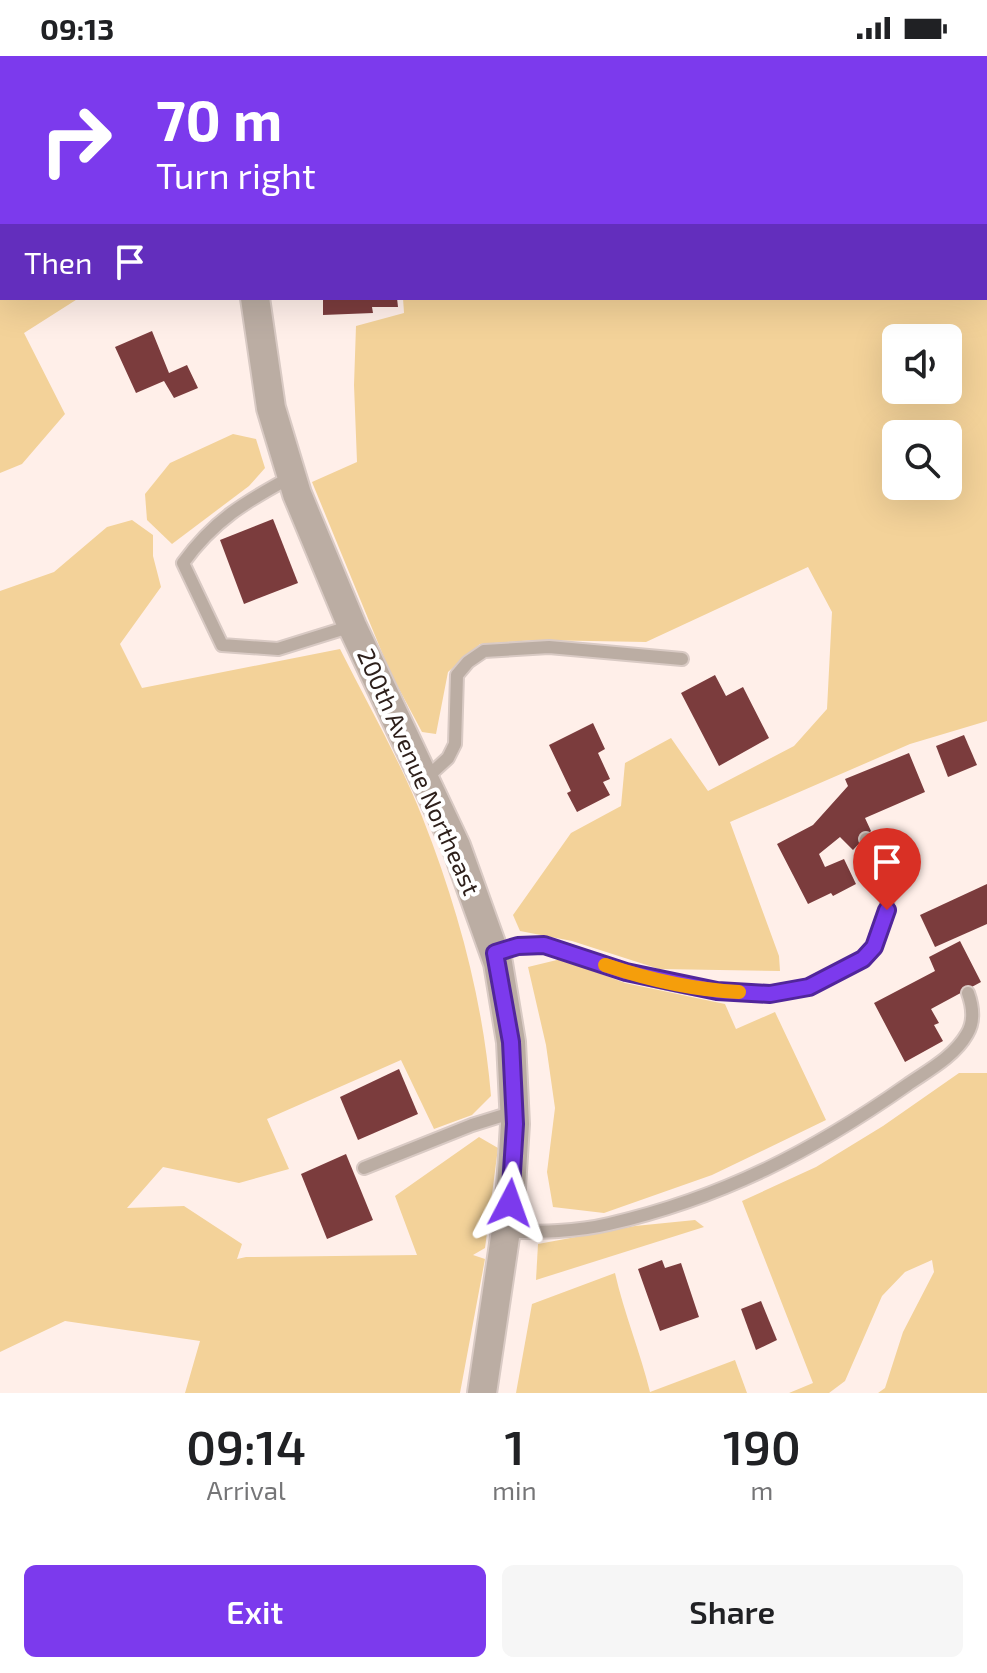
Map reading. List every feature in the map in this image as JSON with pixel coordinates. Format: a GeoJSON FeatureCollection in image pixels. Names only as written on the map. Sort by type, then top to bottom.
{"type":"FeatureCollection","features":[{"type":"Feature","properties":{"kind":"street","name":"200th Avenue Northeast"},"geometry":{"type":"LineString","coordinates":[[255,300],[271,408],[291,477],[352,626],[456,846],[496,958],[511,1042],[515,1111],[506,1232],[482,1393]]}},
{"type":"Feature","properties":{"kind":"lane"},"geometry":{"type":"LineString","coordinates":[[291,477],[239,505],[196,545],[183,563],[222,645],[278,649],[352,626]]}},
{"type":"Feature","properties":{"kind":"lane"},"geometry":{"type":"LineString","coordinates":[[424,780],[448,758],[455,744],[457,675],[468,662],[484,651],[549,647],[682,659]]}},
{"type":"Feature","properties":{"kind":"lane"},"geometry":{"type":"LineString","coordinates":[[496,958],[518,946],[544,945],[626,972],[717,991],[770,994],[809,987],[863,959],[874,947],[887,910],[888,890],[885,871],[866,839]]}},
{"type":"Feature","properties":{"kind":"lane"},"geometry":{"type":"LineString","coordinates":[[506,1232],[571,1232],[652,1213],[755,1176],[807,1150],[869,1112],[949,1055],[967,1035],[972,1020],[968,993]]}},
{"type":"Feature","properties":{"kind":"lane"},"geometry":{"type":"LineString","coordinates":[[364,1168],[515,1111]]}},
{"type":"Feature","properties":{"kind":"shaded area"},"geometry":{"type":"Polygon","coordinates":[[[0,300],[76,300],[24,333],[65,414],[22,464],[0,473],[0,300]]]}},
{"type":"Feature","properties":{"kind":"shaded area"},"geometry":{"type":"Polygon","coordinates":[[[403,300],[987,300],[987,721],[910,744],[730,822],[779,956],[780,971],[659,969],[572,941],[520,931],[513,915],[571,833],[621,806],[625,763],[671,738],[708,791],[794,746],[827,709],[832,612],[808,567],[646,642],[535,640],[480,644],[448,672],[436,734],[422,732],[390,672],[312,482],[357,462],[354,385],[356,326],[404,313],[403,300]]]}},
{"type":"Feature","properties":{"kind":"shaded area"},"geometry":{"type":"Polygon","coordinates":[[[233,434],[256,439],[265,468],[249,486],[172,544],[147,520],[145,494],[170,463],[233,434]]]}},
{"type":"Feature","properties":{"kind":"shaded area"},"geometry":{"type":"Polygon","coordinates":[[[132,520],[153,535],[153,556],[161,587],[120,644],[142,688],[340,649],[405,776],[447,886],[475,990],[491,1096],[472,1115],[434,1129],[401,1060],[267,1119],[289,1169],[239,1183],[163,1167],[127,1208],[184,1206],[242,1244],[237,1259],[417,1255],[395,1196],[479,1137],[498,1148],[485,1248],[473,1255],[485,1259],[460,1393],[185,1393],[200,1341],[65,1321],[0,1352],[0,591],[54,572],[107,527],[132,520]]]}},
{"type":"Feature","properties":{"kind":"shaded area"},"geometry":{"type":"Polygon","coordinates":[[[561,959],[625,983],[725,1004],[736,1029],[775,1012],[826,1120],[712,1175],[604,1213],[553,1207],[547,1172],[555,1108],[546,1045],[528,967],[561,959]]]}},
{"type":"Feature","properties":{"kind":"shaded area"},"geometry":{"type":"Polygon","coordinates":[[[959,1073],[987,1073],[987,1393],[878,1393],[885,1388],[903,1332],[934,1272],[932,1260],[905,1272],[882,1296],[845,1381],[829,1393],[789,1393],[813,1383],[742,1201],[816,1167],[883,1126],[959,1073]]]}},
{"type":"Feature","properties":{"kind":"shaded area"},"geometry":{"type":"Polygon","coordinates":[[[695,1220],[704,1227],[536,1280],[538,1244],[635,1226],[695,1220]]]}},
{"type":"Feature","properties":{"kind":"shaded area"},"geometry":{"type":"Polygon","coordinates":[[[615,1273],[650,1392],[735,1360],[747,1393],[516,1393],[532,1304],[615,1273]]]}},
{"type":"Feature","properties":{"kind":"building"},"geometry":{"type":"Polygon","coordinates":[[[323,300],[397,300],[398,307],[372,307],[373,313],[323,315],[323,300]]]}},
{"type":"Feature","properties":{"kind":"building"},"geometry":{"type":"Polygon","coordinates":[[[152,331],[169,373],[187,365],[198,388],[174,398],[164,381],[136,393],[115,347],[152,331]]]}},
{"type":"Feature","properties":{"kind":"building"},"geometry":{"type":"Polygon","coordinates":[[[273,519],[298,583],[244,604],[220,540],[273,519]]]}},
{"type":"Feature","properties":{"kind":"building"},"geometry":{"type":"Polygon","coordinates":[[[715,675],[726,696],[743,687],[769,738],[719,766],[681,693],[715,675]]]}},
{"type":"Feature","properties":{"kind":"building"},"geometry":{"type":"Polygon","coordinates":[[[593,723],[605,749],[598,753],[610,779],[603,782],[610,795],[577,812],[567,793],[571,791],[549,745],[593,723]]]}},
{"type":"Feature","properties":{"kind":"building"},"geometry":{"type":"Polygon","coordinates":[[[964,735],[977,765],[948,777],[936,746],[964,735]]]}},
{"type":"Feature","properties":{"kind":"building"},"geometry":{"type":"Polygon","coordinates":[[[909,753],[925,792],[865,818],[871,831],[853,850],[840,837],[819,854],[825,867],[844,859],[856,884],[808,904],[777,844],[813,825],[848,786],[845,779],[909,753]]]}},
{"type":"Feature","properties":{"kind":"building"},"geometry":{"type":"Polygon","coordinates":[[[987,884],[987,924],[935,947],[920,915],[987,884]]]}},
{"type":"Feature","properties":{"kind":"building"},"geometry":{"type":"Polygon","coordinates":[[[960,941],[981,982],[931,1009],[939,1023],[934,1025],[943,1041],[905,1062],[874,1003],[935,971],[929,957],[960,941]]]}},
{"type":"Feature","properties":{"kind":"building"},"geometry":{"type":"Polygon","coordinates":[[[399,1069],[418,1114],[358,1140],[340,1097],[399,1069]]]}},
{"type":"Feature","properties":{"kind":"building"},"geometry":{"type":"Polygon","coordinates":[[[346,1154],[373,1220],[327,1239],[301,1174],[346,1154]]]}},
{"type":"Feature","properties":{"kind":"building"},"geometry":{"type":"Polygon","coordinates":[[[662,1260],[665,1268],[681,1263],[699,1317],[660,1331],[638,1269],[662,1260]]]}},
{"type":"Feature","properties":{"kind":"building"},"geometry":{"type":"Polygon","coordinates":[[[761,1301],[777,1340],[756,1350],[741,1309],[761,1301]]]}},
{"type":"Feature","properties":{"kind":"slow traffic"},"geometry":{"type":"LineString","coordinates":[[605,965],[717,991],[739,992]]}},
{"type":"Feature","properties":{"kind":"route"},"geometry":{"type":"LineString","coordinates":[[510,1203],[515,1124],[511,1042],[495,953],[518,946],[544,945],[626,972],[717,991],[770,994],[809,987],[863,959],[874,947],[887,910]]}}]}
